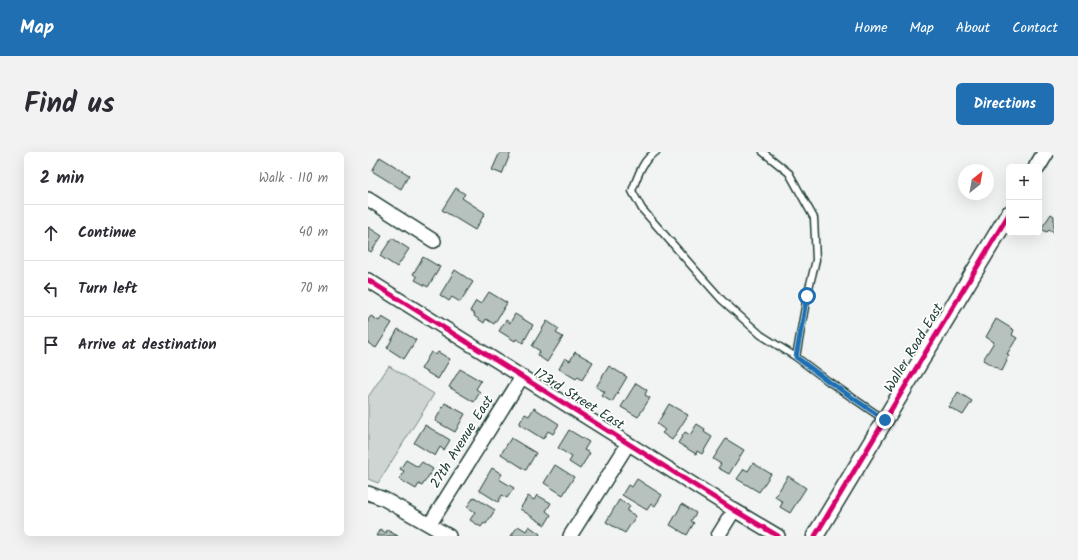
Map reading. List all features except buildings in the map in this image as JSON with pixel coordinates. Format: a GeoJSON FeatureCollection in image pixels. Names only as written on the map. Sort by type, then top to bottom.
{"type":"FeatureCollection","features":[{"type":"Feature","properties":{"kind":"street"},"geometry":{"type":"LineString","coordinates":[[1039,164],[1046,152]]}},
{"type":"Feature","properties":{"kind":"street"},"geometry":{"type":"LineString","coordinates":[[368,200],[434,241]]}},
{"type":"Feature","properties":{"kind":"street","name":"Waller Road East"},"geometry":{"type":"LineString","coordinates":[[815,536],[1006,219]]}},
{"type":"Feature","properties":{"kind":"street","name":"173rd Street East"},"geometry":{"type":"LineString","coordinates":[[368,280],[628,444],[778,536]]}},
{"type":"Feature","properties":{"kind":"street","name":"27th Avenue East"},"geometry":{"type":"LineString","coordinates":[[430,524],[522,377]]}},
{"type":"Feature","properties":{"kind":"street"},"geometry":{"type":"LineString","coordinates":[[570,536],[628,444]]}},
{"type":"Feature","properties":{"kind":"street"},"geometry":{"type":"LineString","coordinates":[[368,493],[384,499],[449,536]]}},
{"type":"Feature","properties":{"kind":"street"},"geometry":{"type":"LineString","coordinates":[[718,536],[734,510]]}},
{"type":"Feature","properties":{"kind":"lane"},"geometry":{"type":"LineString","coordinates":[[656,152],[652,154],[639,171],[632,191],[642,209],[722,300],[761,334],[885,420]]}},
{"type":"Feature","properties":{"kind":"lane"},"geometry":{"type":"LineString","coordinates":[[763,152],[789,173],[814,218],[816,260],[807,296],[796,357]]}},
{"type":"Feature","properties":{"kind":"shaded area"},"geometry":{"type":"Polygon","coordinates":[[[389,366],[434,394],[378,483],[368,479],[368,397],[389,366]]]}},
{"type":"Feature","properties":{"kind":"cycle path"},"geometry":{"type":"LineString","coordinates":[[815,536],[1006,219]]}},
{"type":"Feature","properties":{"kind":"cycle path"},"geometry":{"type":"LineString","coordinates":[[368,280],[734,510],[778,536]]}},
{"type":"Feature","properties":{"kind":"route"},"geometry":{"type":"LineString","coordinates":[[807,296],[796,357],[885,420]]}}]}
